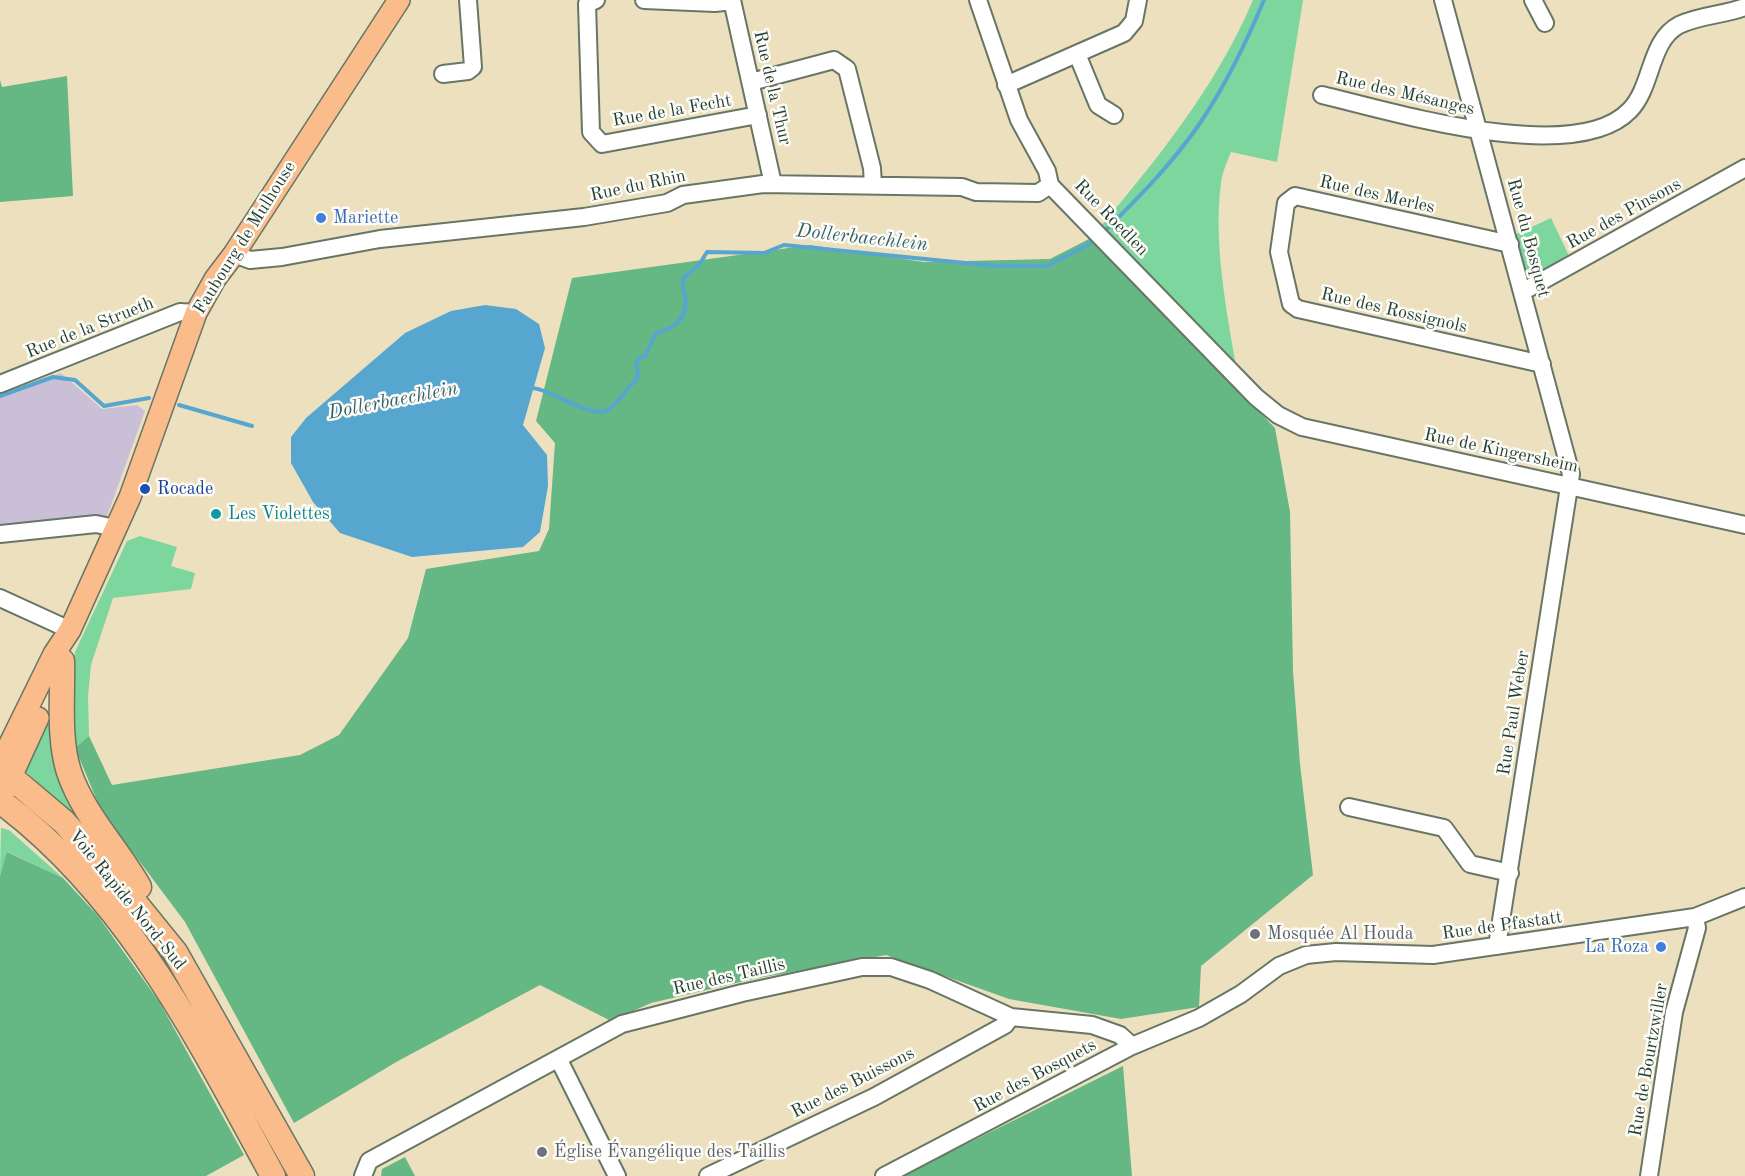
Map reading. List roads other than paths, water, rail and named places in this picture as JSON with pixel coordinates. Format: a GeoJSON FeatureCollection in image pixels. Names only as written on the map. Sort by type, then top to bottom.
{"type":"FeatureCollection","features":[{"type":"Feature","properties":{"kind":"highway"},"geometry":{"type":"LineString","coordinates":[[63,662],[63,734],[69,772],[85,806],[136,882],[175,952]]}},
{"type":"Feature","properties":{"kind":"highway","name":"Voie Rapide Nord-Sud"},"geometry":{"type":"LineString","coordinates":[[4,770],[64,822],[175,952],[302,1176]]}},
{"type":"Feature","properties":{"kind":"highway","name":"Voie Rapide Nord-Sud"},"geometry":{"type":"LineString","coordinates":[[0,800],[25,819],[69,861],[111,908],[153,966],[199,1042],[273,1176]]}},
{"type":"Feature","properties":{"kind":"main road","name":"Faubourg de Mulhouse"},"geometry":{"type":"LineString","coordinates":[[0,800],[4,770],[54,654],[70,630],[130,497],[196,313],[215,279],[234,254],[399,0]]}},
{"type":"Feature","properties":{"kind":"main road","name":"Faubourg de Mulhouse"},"geometry":{"type":"LineString","coordinates":[[4,770],[63,662],[70,630]]}},
{"type":"Feature","properties":{"kind":"street"},"geometry":{"type":"LineString","coordinates":[[443,74],[468,71],[473,67],[468,0]]}},
{"type":"Feature","properties":{"kind":"street","name":"Rue de la Fecht"},"geometry":{"type":"LineString","coordinates":[[596,0],[587,4],[591,132],[602,144],[758,115]]}},
{"type":"Feature","properties":{"kind":"street"},"geometry":{"type":"LineString","coordinates":[[644,0],[715,3],[732,0]]}},
{"type":"Feature","properties":{"kind":"street","name":"Rue de la Thur"},"geometry":{"type":"LineString","coordinates":[[732,0],[773,184]]}},
{"type":"Feature","properties":{"kind":"street","name":"Rue Roedlen"},"geometry":{"type":"LineString","coordinates":[[978,0],[1019,120],[1047,171],[1050,185],[1094,227],[1256,397]]}},
{"type":"Feature","properties":{"kind":"street"},"geometry":{"type":"LineString","coordinates":[[1006,85],[1124,33],[1134,21],[1138,0]]}},
{"type":"Feature","properties":{"kind":"street","name":"Rue du Bosquet"},"geometry":{"type":"LineString","coordinates":[[1443,0],[1571,474],[1571,486]]}},
{"type":"Feature","properties":{"kind":"street"},"geometry":{"type":"LineString","coordinates":[[1533,0],[1545,23]]}},
{"type":"Feature","properties":{"kind":"street","name":"Rue des Mésanges"},"geometry":{"type":"LineString","coordinates":[[1322,95],[1479,132],[1565,134],[1598,128],[1619,119],[1631,110],[1643,92],[1662,41],[1677,26],[1695,18],[1745,7]]}},
{"type":"Feature","properties":{"kind":"street"},"geometry":{"type":"LineString","coordinates":[[1077,54],[1098,105],[1114,115]]}},
{"type":"Feature","properties":{"kind":"street"},"geometry":{"type":"LineString","coordinates":[[751,82],[834,60],[848,69],[872,168],[873,185]]}},
{"type":"Feature","properties":{"kind":"street","name":"Rue des Pinsons"},"geometry":{"type":"LineString","coordinates":[[1522,292],[1745,168]]}},
{"type":"Feature","properties":{"kind":"street","name":"Rue du Rhin"},"geometry":{"type":"LineString","coordinates":[[234,254],[250,260],[282,257],[380,239],[584,217],[667,203],[683,195],[773,184],[962,187],[976,192],[1038,193],[1050,185]]}},
{"type":"Feature","properties":{"kind":"street","name":"Rue des Merles"},"geometry":{"type":"LineString","coordinates":[[1279,252],[1286,203],[1295,196],[1510,244]]}},
{"type":"Feature","properties":{"kind":"street","name":"Rue des Rossignols"},"geometry":{"type":"LineString","coordinates":[[1279,252],[1291,304],[1298,309],[1542,364]]}},
{"type":"Feature","properties":{"kind":"street","name":"Rue de la Strueth"},"geometry":{"type":"LineString","coordinates":[[0,384],[180,312],[196,313]]}},
{"type":"Feature","properties":{"kind":"street","name":"Rue de Kingersheim"},"geometry":{"type":"LineString","coordinates":[[1256,397],[1278,415],[1302,427],[1745,525]]}},
{"type":"Feature","properties":{"kind":"street","name":"Rue Paul Weber"},"geometry":{"type":"LineString","coordinates":[[1497,946],[1571,486]]}},
{"type":"Feature","properties":{"kind":"street"},"geometry":{"type":"LineString","coordinates":[[0,534],[96,524],[115,528]]}},
{"type":"Feature","properties":{"kind":"street"},"geometry":{"type":"LineString","coordinates":[[0,598],[70,630]]}},
{"type":"Feature","properties":{"kind":"street"},"geometry":{"type":"LineString","coordinates":[[1349,807],[1444,828],[1470,864],[1510,873]]}},
{"type":"Feature","properties":{"kind":"street","name":"Rue de Pfastatt"},"geometry":{"type":"LineString","coordinates":[[1205,1015],[1241,994],[1279,966],[1306,955],[1336,952],[1433,956],[1695,917],[1745,897]]}},
{"type":"Feature","properties":{"kind":"street","name":"Rue de Bourtzwiller"},"geometry":{"type":"LineString","coordinates":[[1649,1176],[1674,1012],[1697,928],[1695,917]]}},
{"type":"Feature","properties":{"kind":"street","name":"Rue des Taillis"},"geometry":{"type":"LineString","coordinates":[[363,1176],[369,1161],[622,1024],[646,1016],[862,967],[891,967],[901,970],[930,980],[1011,1017],[1092,1025],[1120,1035],[1132,1046]]}},
{"type":"Feature","properties":{"kind":"street","name":"Rue des Bosquets"},"geometry":{"type":"LineString","coordinates":[[884,1176],[1132,1046],[1205,1015]]}},
{"type":"Feature","properties":{"kind":"street","name":"Rue des Buissons"},"geometry":{"type":"LineString","coordinates":[[708,1176],[874,1097],[1005,1025],[1011,1017]]}},
{"type":"Feature","properties":{"kind":"street"},"geometry":{"type":"LineString","coordinates":[[559,1060],[617,1176]]}},
{"type":"Feature","properties":{"kind":"water"},"geometry":{"type":"Polygon","coordinates":[[[485,305],[516,309],[539,324],[545,348],[523,425],[547,455],[548,486],[540,532],[523,547],[412,557],[340,533],[313,502],[291,463],[291,437],[306,418],[405,333],[451,311],[485,305]]]}},
{"type":"Feature","properties":{"kind":"waterway","name":"Dollerbaechlein"},"geometry":{"type":"LineString","coordinates":[[1104,232],[1165,168],[1198,126],[1234,64],[1264,0]]}},
{"type":"Feature","properties":{"kind":"waterway","name":"Dollerbaechlein"},"geometry":{"type":"LineString","coordinates":[[532,388],[540,389],[594,411],[611,408],[636,380],[638,375],[636,364],[639,358],[645,356],[656,333],[668,329],[682,317],[686,304],[683,278],[699,265],[707,252],[764,253],[784,245],[996,266],[1047,266],[1097,240]]}},
{"type":"Feature","properties":{"kind":"waterway","name":"Dollerbaechlein"},"geometry":{"type":"LineString","coordinates":[[0,396],[53,377],[75,380],[104,406],[149,398]]}},
{"type":"Feature","properties":{"kind":"waterway","name":"Dollerbaechlein"},"geometry":{"type":"LineString","coordinates":[[179,405],[252,426]]}},
{"type":"Feature","properties":{"kind":"place","name":"Mariette"},"geometry":{"type":"Point","coordinates":[321,218]}},
{"type":"Feature","properties":{"kind":"place","name":"Rocade"},"geometry":{"type":"Point","coordinates":[145,489]}},
{"type":"Feature","properties":{"kind":"place","name":"Les Violettes"},"geometry":{"type":"Point","coordinates":[216,514]}},
{"type":"Feature","properties":{"kind":"place","name":"Mosquée Al Houda"},"geometry":{"type":"Point","coordinates":[1255,934]}},
{"type":"Feature","properties":{"kind":"place","name":"La Roza"},"geometry":{"type":"Point","coordinates":[1661,947]}},
{"type":"Feature","properties":{"kind":"place","name":"Église Évangélique des Taillis"},"geometry":{"type":"Point","coordinates":[542,1152]}}]}
